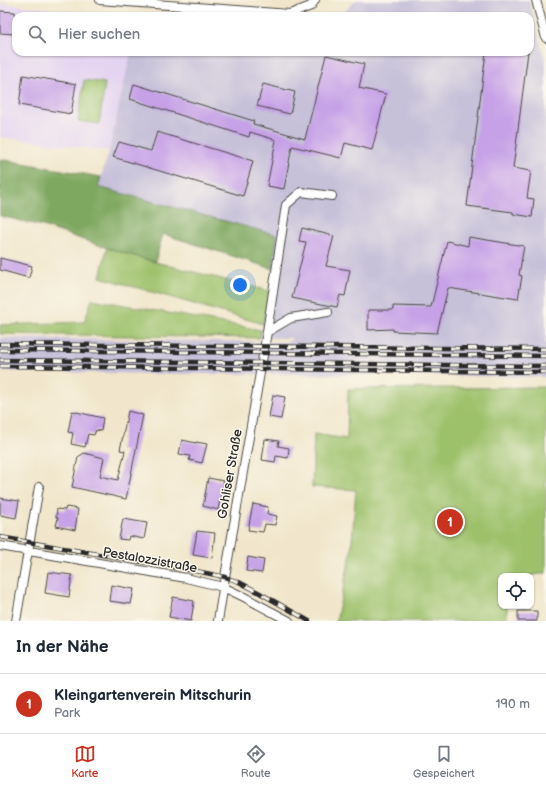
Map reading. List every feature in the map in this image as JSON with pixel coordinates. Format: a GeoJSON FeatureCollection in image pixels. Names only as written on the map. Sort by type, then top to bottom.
{"type":"FeatureCollection","features":[{"type":"Feature","properties":{"kind":"street"},"geometry":{"type":"LineString","coordinates":[[100,0],[263,12]]}},
{"type":"Feature","properties":{"kind":"street"},"geometry":{"type":"LineString","coordinates":[[295,12],[311,6],[315,0]]}},
{"type":"Feature","properties":{"kind":"street"},"geometry":{"type":"LineString","coordinates":[[536,0],[546,38]]}},
{"type":"Feature","properties":{"kind":"street","name":"Gohliser Straße"},"geometry":{"type":"LineString","coordinates":[[218,621],[267,332],[286,205],[301,192],[332,196]]}},
{"type":"Feature","properties":{"kind":"street"},"geometry":{"type":"LineString","coordinates":[[267,332],[291,318],[328,312]]}},
{"type":"Feature","properties":{"kind":"street"},"geometry":{"type":"LineString","coordinates":[[16,621],[40,487]]}},
{"type":"Feature","properties":{"kind":"street","name":"Pestalozzistraße"},"geometry":{"type":"LineString","coordinates":[[0,546],[186,578],[223,587],[289,621]]}},
{"type":"Feature","properties":{"kind":"shaded area"},"geometry":{"type":"Polygon","coordinates":[[[356,0],[529,0],[532,12],[344,12],[356,0]]]}},
{"type":"Feature","properties":{"kind":"shaded area"},"geometry":{"type":"Polygon","coordinates":[[[0,3],[77,12],[12,12],[12,56],[130,56],[109,151],[0,137],[0,3]]]}},
{"type":"Feature","properties":{"kind":"shaded area"},"geometry":{"type":"Polygon","coordinates":[[[534,19],[546,63],[546,340],[544,340],[546,343],[546,377],[156,374],[0,371],[0,338],[288,342],[293,338],[260,338],[273,269],[277,235],[98,187],[109,151],[130,56],[534,56],[534,19]]]}},
{"type":"Feature","properties":{"kind":"green space"},"geometry":{"type":"Polygon","coordinates":[[[84,80],[105,83],[99,124],[78,121],[84,80]]]}},
{"type":"Feature","properties":{"kind":"green space"},"geometry":{"type":"Polygon","coordinates":[[[0,159],[101,177],[98,187],[277,235],[273,269],[163,234],[155,262],[107,248],[43,226],[0,216],[0,159]]]}},
{"type":"Feature","properties":{"kind":"green space"},"geometry":{"type":"Polygon","coordinates":[[[107,248],[155,262],[269,291],[263,324],[100,277],[107,248]]]}},
{"type":"Feature","properties":{"kind":"green space"},"geometry":{"type":"Polygon","coordinates":[[[92,299],[261,330],[260,338],[0,334],[0,325],[84,322],[92,299]]]}},
{"type":"Feature","properties":{"kind":"green space"},"geometry":{"type":"Polygon","coordinates":[[[546,387],[546,573],[534,575],[534,573],[498,573],[498,609],[507,609],[507,621],[336,621],[351,553],[356,490],[312,487],[314,434],[347,439],[348,389],[546,387]]]}},
{"type":"Feature","properties":{"kind":"building"},"geometry":{"type":"Polygon","coordinates":[[[0,11],[15,12],[12,12],[12,34],[0,33],[0,11]]]}},
{"type":"Feature","properties":{"kind":"building"},"geometry":{"type":"Polygon","coordinates":[[[326,56],[364,64],[359,88],[386,94],[372,150],[345,143],[341,158],[292,146],[284,189],[267,186],[276,140],[250,132],[249,137],[130,99],[134,84],[254,121],[253,124],[305,139],[326,56]]]}},
{"type":"Feature","properties":{"kind":"building"},"geometry":{"type":"Polygon","coordinates":[[[486,56],[527,56],[513,168],[531,171],[527,198],[534,199],[532,217],[513,214],[513,212],[467,206],[486,56]]]}},
{"type":"Feature","properties":{"kind":"building"},"geometry":{"type":"Polygon","coordinates":[[[23,75],[76,84],[71,114],[19,105],[23,75]]]}},
{"type":"Feature","properties":{"kind":"building"},"geometry":{"type":"Polygon","coordinates":[[[263,84],[295,92],[290,114],[257,106],[263,84]]]}},
{"type":"Feature","properties":{"kind":"building"},"geometry":{"type":"Polygon","coordinates":[[[157,132],[253,161],[243,196],[113,157],[119,142],[151,151],[157,132]]]}},
{"type":"Feature","properties":{"kind":"building"},"geometry":{"type":"Polygon","coordinates":[[[302,228],[334,236],[326,266],[350,270],[345,296],[340,295],[337,307],[292,298],[306,242],[299,241],[302,228]]]}},
{"type":"Feature","properties":{"kind":"building"},"geometry":{"type":"Polygon","coordinates":[[[469,237],[524,246],[519,275],[522,276],[518,299],[448,288],[437,333],[393,331],[393,329],[368,330],[368,310],[393,310],[393,306],[431,307],[447,241],[468,246],[469,237]]]}},
{"type":"Feature","properties":{"kind":"building"},"geometry":{"type":"Polygon","coordinates":[[[0,258],[32,266],[29,278],[0,270],[0,258]]]}},
{"type":"Feature","properties":{"kind":"building"},"geometry":{"type":"Polygon","coordinates":[[[273,395],[285,397],[281,419],[269,417],[273,395]]]}},
{"type":"Feature","properties":{"kind":"building"},"geometry":{"type":"Polygon","coordinates":[[[72,411],[103,418],[101,431],[96,430],[94,435],[88,434],[85,447],[71,444],[73,433],[68,432],[72,411]]]}},
{"type":"Feature","properties":{"kind":"building"},"geometry":{"type":"Polygon","coordinates":[[[128,411],[143,415],[126,499],[72,487],[78,457],[84,453],[104,458],[100,476],[118,480],[125,451],[120,450],[128,411]]]}},
{"type":"Feature","properties":{"kind":"building"},"geometry":{"type":"Polygon","coordinates":[[[265,439],[279,441],[278,446],[289,448],[288,458],[276,456],[275,462],[262,460],[265,439]]]}},
{"type":"Feature","properties":{"kind":"building"},"geometry":{"type":"Polygon","coordinates":[[[182,440],[207,444],[202,463],[189,460],[190,456],[179,454],[182,440]]]}},
{"type":"Feature","properties":{"kind":"building"},"geometry":{"type":"Polygon","coordinates":[[[208,478],[224,481],[218,510],[203,506],[208,478]]]}},
{"type":"Feature","properties":{"kind":"building"},"geometry":{"type":"Polygon","coordinates":[[[0,498],[19,501],[16,518],[0,515],[0,498]]]}},
{"type":"Feature","properties":{"kind":"building"},"geometry":{"type":"Polygon","coordinates":[[[253,504],[268,507],[267,514],[277,516],[275,525],[265,524],[263,532],[248,530],[253,504]]]}},
{"type":"Feature","properties":{"kind":"building"},"geometry":{"type":"Polygon","coordinates":[[[66,507],[78,509],[75,530],[56,526],[58,518],[56,517],[57,509],[65,510],[66,507]]]}},
{"type":"Feature","properties":{"kind":"building"},"geometry":{"type":"Polygon","coordinates":[[[123,519],[147,523],[144,539],[129,536],[128,540],[119,539],[123,519]]]}},
{"type":"Feature","properties":{"kind":"building"},"geometry":{"type":"Polygon","coordinates":[[[197,531],[215,533],[212,558],[193,555],[197,531]]]}},
{"type":"Feature","properties":{"kind":"building"},"geometry":{"type":"Polygon","coordinates":[[[248,557],[264,560],[262,573],[246,571],[248,557]]]}},
{"type":"Feature","properties":{"kind":"building"},"geometry":{"type":"Polygon","coordinates":[[[48,572],[72,575],[69,597],[45,593],[48,572]]]}},
{"type":"Feature","properties":{"kind":"building"},"geometry":{"type":"Polygon","coordinates":[[[111,585],[134,589],[131,604],[109,601],[111,585]]]}},
{"type":"Feature","properties":{"kind":"building"},"geometry":{"type":"Polygon","coordinates":[[[173,597],[194,601],[191,621],[169,617],[173,597]]]}},
{"type":"Feature","properties":{"kind":"building"},"geometry":{"type":"Polygon","coordinates":[[[518,611],[537,611],[537,621],[518,621],[518,611]]]}},
{"type":"Feature","properties":{"kind":"railway"},"geometry":{"type":"LineString","coordinates":[[0,344],[546,349]]}},
{"type":"Feature","properties":{"kind":"railway"},"geometry":{"type":"LineString","coordinates":[[0,350],[546,356]]}},
{"type":"Feature","properties":{"kind":"railway"},"geometry":{"type":"LineString","coordinates":[[0,360],[546,366]]}},
{"type":"Feature","properties":{"kind":"railway"},"geometry":{"type":"LineString","coordinates":[[0,366],[546,372]]}},
{"type":"Feature","properties":{"kind":"railway"},"geometry":{"type":"LineString","coordinates":[[0,537],[225,577],[239,582],[309,621]]}},
{"type":"Feature","properties":{"kind":"place","name":"Kleingartenverein Mitschurin"},"geometry":{"type":"Point","coordinates":[450,522]}}]}
